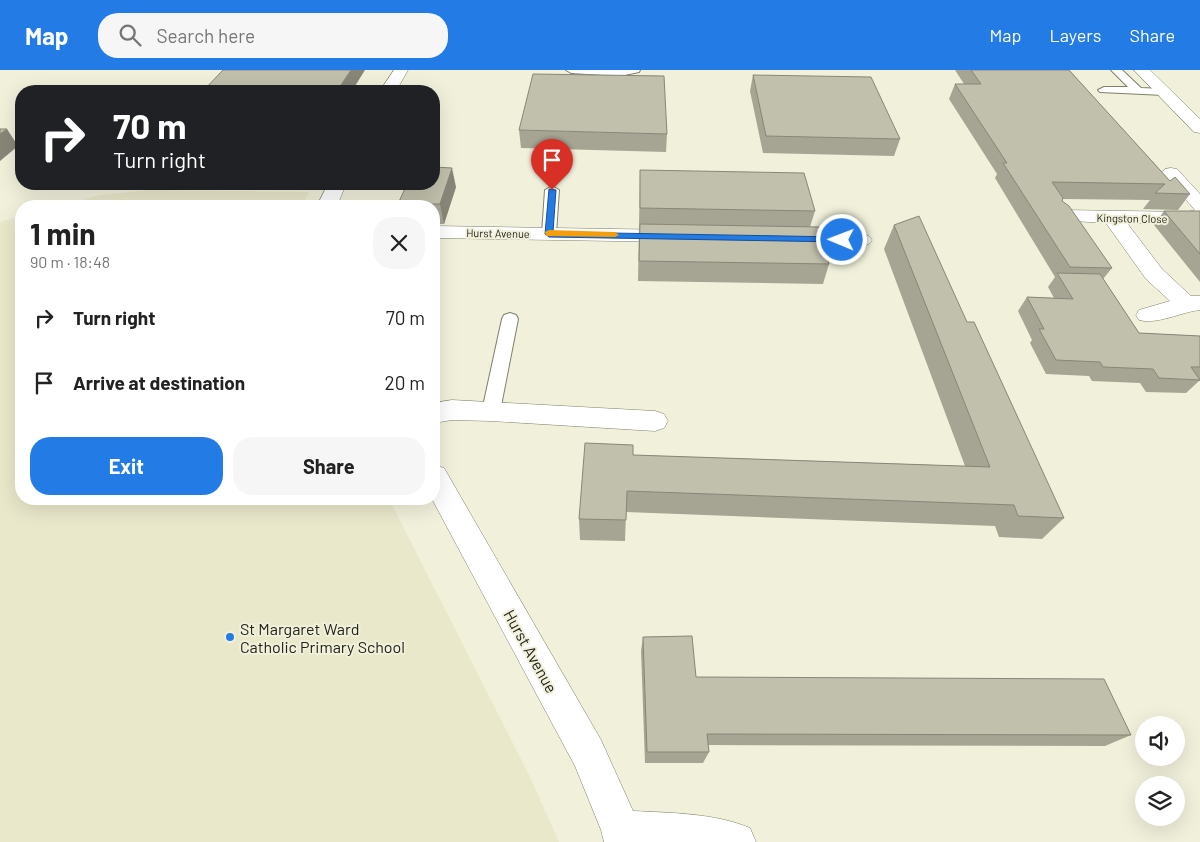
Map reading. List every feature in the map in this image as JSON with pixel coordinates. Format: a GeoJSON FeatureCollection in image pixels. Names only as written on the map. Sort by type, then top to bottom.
{"type":"FeatureCollection","features":[{"type":"Feature","properties":{"kind":"street"},"geometry":{"type":"LineString","coordinates":[[392,85],[401,70]]}},
{"type":"Feature","properties":{"kind":"street"},"geometry":{"type":"LineString","coordinates":[[1141,70],[1200,128]]}},
{"type":"Feature","properties":{"kind":"street"},"geometry":{"type":"LineString","coordinates":[[1171,173],[1200,206]]}},
{"type":"Feature","properties":{"kind":"street","name":"Kingston Close"},"geometry":{"type":"LineString","coordinates":[[1064,216],[1189,218],[1200,215]]}},
{"type":"Feature","properties":{"kind":"street"},"geometry":{"type":"LineString","coordinates":[[1112,218],[1154,274],[1193,304]]}},
{"type":"Feature","properties":{"kind":"street","name":"Hurst Avenue"},"geometry":{"type":"LineString","coordinates":[[440,232],[696,237]]}},
{"type":"Feature","properties":{"kind":"street"},"geometry":{"type":"LineString","coordinates":[[764,238],[862,240]]}},
{"type":"Feature","properties":{"kind":"street"},"geometry":{"type":"LineString","coordinates":[[1147,315],[1193,304]]}},
{"type":"Feature","properties":{"kind":"street"},"geometry":{"type":"LineString","coordinates":[[440,412],[452,410],[490,411],[655,421]]}},
{"type":"Feature","properties":{"kind":"street","name":"Hurst Avenue"},"geometry":{"type":"LineString","coordinates":[[440,487],[588,753],[622,836],[676,833],[736,842]]}},
{"type":"Feature","properties":{"kind":"lane"},"geometry":{"type":"LineString","coordinates":[[571,70],[610,73],[628,73],[635,70]]}},
{"type":"Feature","properties":{"kind":"lane"},"geometry":{"type":"LineString","coordinates":[[1116,70],[1138,91]]}},
{"type":"Feature","properties":{"kind":"lane"},"geometry":{"type":"LineString","coordinates":[[1104,90],[1164,92]]}},
{"type":"Feature","properties":{"kind":"lane"},"geometry":{"type":"LineString","coordinates":[[549,234],[552,190]]}},
{"type":"Feature","properties":{"kind":"lane"},"geometry":{"type":"LineString","coordinates":[[490,411],[510,319]]}},
{"type":"Feature","properties":{"kind":"shaded area"},"geometry":{"type":"Polygon","coordinates":[[[149,190],[309,192],[305,200],[82,200],[100,195],[149,190]]]}},
{"type":"Feature","properties":{"kind":"shaded area","name":"St Margaret Ward Catholic Primary School"},"geometry":{"type":"Polygon","coordinates":[[[15,218],[15,505],[392,505],[529,775],[559,842],[0,842],[0,222],[15,218]]]}},
{"type":"Feature","properties":{"kind":"building"},"geometry":{"type":"Polygon","coordinates":[[[223,70],[351,70],[341,85],[209,85],[223,70]]]}},
{"type":"Feature","properties":{"kind":"building"},"geometry":{"type":"Polygon","coordinates":[[[971,70],[1069,70],[1170,181],[1175,177],[1190,194],[1155,193],[1165,184],[1052,182],[1063,198],[1062,201],[1069,206],[1112,268],[1070,267],[1003,163],[1007,163],[955,84],[981,84],[971,70]]]}},
{"type":"Feature","properties":{"kind":"building"},"geometry":{"type":"Polygon","coordinates":[[[533,74],[664,76],[667,134],[519,130],[533,74]]]}},
{"type":"Feature","properties":{"kind":"building"},"geometry":{"type":"Polygon","coordinates":[[[753,75],[871,77],[900,139],[766,136],[753,75]]]}},
{"type":"Feature","properties":{"kind":"building"},"geometry":{"type":"Polygon","coordinates":[[[0,129],[7,129],[0,134],[0,129]]]}},
{"type":"Feature","properties":{"kind":"building"},"geometry":{"type":"Polygon","coordinates":[[[440,167],[452,168],[440,204],[440,200],[400,200],[404,190],[440,190],[440,167]]]}},
{"type":"Feature","properties":{"kind":"building"},"geometry":{"type":"Polygon","coordinates":[[[640,170],[804,173],[815,211],[640,208],[640,170]]]}},
{"type":"Feature","properties":{"kind":"building"},"geometry":{"type":"Polygon","coordinates":[[[1164,211],[1200,211],[1200,254],[1164,211]]]}},
{"type":"Feature","properties":{"kind":"building"},"geometry":{"type":"Polygon","coordinates":[[[919,216],[967,322],[974,322],[1064,518],[1018,516],[1014,505],[627,491],[626,520],[579,519],[585,443],[633,445],[633,455],[990,467],[894,225],[919,216]]]}},
{"type":"Feature","properties":{"kind":"building"},"geometry":{"type":"Polygon","coordinates":[[[640,224],[819,227],[829,264],[639,261],[640,224]]]}},
{"type":"Feature","properties":{"kind":"building"},"geometry":{"type":"Polygon","coordinates":[[[1057,273],[1100,274],[1139,333],[1200,336],[1200,367],[1191,367],[1200,380],[1159,378],[1153,369],[1103,367],[1100,362],[1056,360],[1039,329],[1044,329],[1027,297],[1073,299],[1057,273]]]}},
{"type":"Feature","properties":{"kind":"building"},"geometry":{"type":"Polygon","coordinates":[[[692,636],[696,677],[1104,679],[1131,735],[707,734],[709,752],[647,752],[643,637],[692,636]]]}},
{"type":"Feature","properties":{"kind":"slow traffic"},"geometry":{"type":"LineString","coordinates":[[549,232],[549,234],[615,235]]}},
{"type":"Feature","properties":{"kind":"place","name":"St Margaret Ward Catholic Primary School"},"geometry":{"type":"Point","coordinates":[230,637]}},
{"type":"Feature","properties":{"kind":"route"},"geometry":{"type":"LineString","coordinates":[[552,190],[549,234],[842,240]]}}]}
